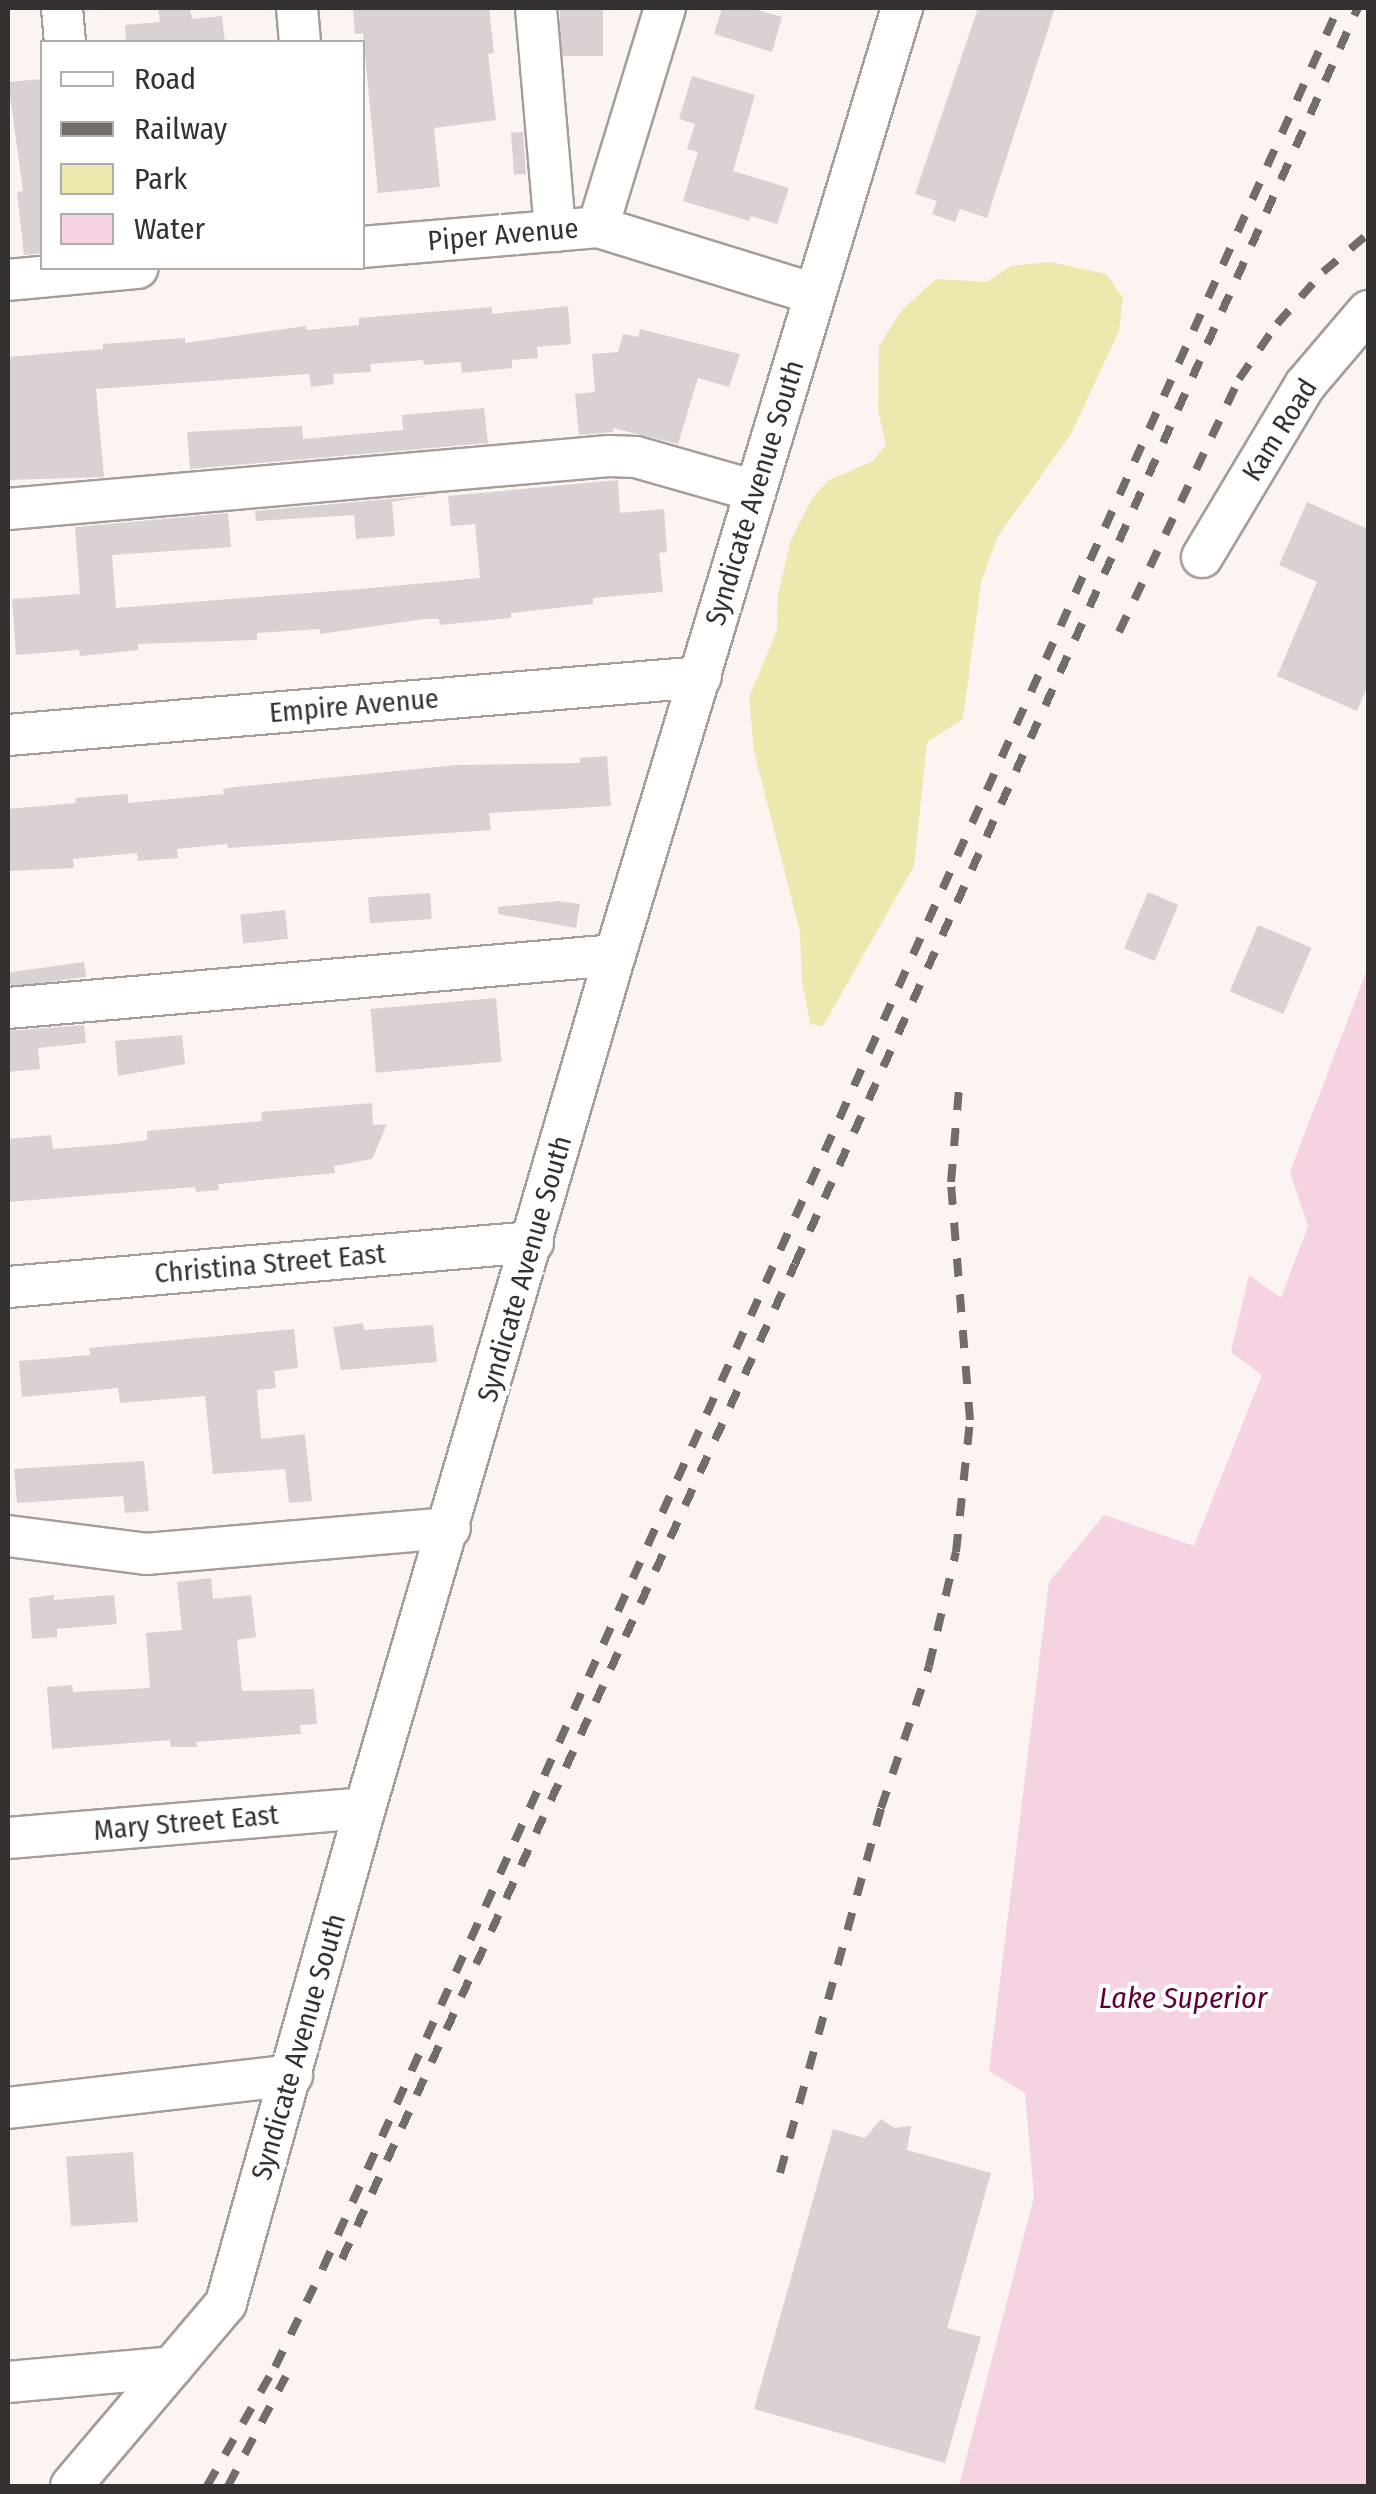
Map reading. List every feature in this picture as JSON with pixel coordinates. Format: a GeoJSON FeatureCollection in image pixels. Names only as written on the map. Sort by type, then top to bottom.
{"type":"FeatureCollection","features":[{"type":"Feature","properties":{"kind":"street"},"geometry":{"type":"LineString","coordinates":[[62,8],[66,40]]}},
{"type":"Feature","properties":{"kind":"street"},"geometry":{"type":"LineString","coordinates":[[296,8],[300,40]]}},
{"type":"Feature","properties":{"kind":"street"},"geometry":{"type":"LineString","coordinates":[[536,8],[555,231]]}},
{"type":"Feature","properties":{"kind":"street"},"geometry":{"type":"LineString","coordinates":[[598,227],[665,8]]}},
{"type":"Feature","properties":{"kind":"street","name":"Syndicate Avenue South"},"geometry":{"type":"LineString","coordinates":[[71,2486],[226,2303],[365,1808],[615,955],[902,8]]}},
{"type":"Feature","properties":{"kind":"street","name":"Piper Avenue"},"geometry":{"type":"LineString","coordinates":[[365,247],[598,227],[814,294]]}},
{"type":"Feature","properties":{"kind":"street"},"geometry":{"type":"LineString","coordinates":[[8,280],[88,270]]}},
{"type":"Feature","properties":{"kind":"street","name":"Kam Road"},"geometry":{"type":"LineString","coordinates":[[1202,557],[1305,385],[1368,311]]}},
{"type":"Feature","properties":{"kind":"street"},"geometry":{"type":"LineString","coordinates":[[8,509],[610,456],[636,457],[756,491]]}},
{"type":"Feature","properties":{"kind":"street","name":"Empire Avenue"},"geometry":{"type":"LineString","coordinates":[[8,736],[700,677]]}},
{"type":"Feature","properties":{"kind":"street"},"geometry":{"type":"LineString","coordinates":[[8,1008],[615,955]]}},
{"type":"Feature","properties":{"kind":"street","name":"Christina Street East"},"geometry":{"type":"LineString","coordinates":[[8,1287],[533,1242]]}},
{"type":"Feature","properties":{"kind":"street"},"geometry":{"type":"LineString","coordinates":[[8,1536],[146,1554],[450,1528]]}},
{"type":"Feature","properties":{"kind":"street","name":"Mary Street East"},"geometry":{"type":"LineString","coordinates":[[8,1838],[365,1808]]}},
{"type":"Feature","properties":{"kind":"street"},"geometry":{"type":"LineString","coordinates":[[8,2108],[292,2075]]}},
{"type":"Feature","properties":{"kind":"street"},"geometry":{"type":"LineString","coordinates":[[8,2382],[172,2367]]}},
{"type":"Feature","properties":{"kind":"green space"},"geometry":{"type":"Polygon","coordinates":[[[1050,262],[1106,274],[1123,298],[1119,331],[1071,434],[998,536],[981,582],[963,719],[927,742],[914,866],[823,1026],[810,1024],[802,981],[800,932],[754,751],[749,698],[777,630],[778,595],[791,540],[812,498],[829,480],[873,461],[886,445],[878,410],[879,346],[902,310],[936,279],[987,282],[1011,266],[1050,262]]]}},
{"type":"Feature","properties":{"kind":"water","name":"Lake Superior"},"geometry":{"type":"Polygon","coordinates":[[[1368,967],[1368,2486],[959,2486],[1034,2197],[1025,2093],[989,2071],[1049,1582],[1104,1515],[1194,1546],[1262,1375],[1231,1352],[1249,1275],[1281,1298],[1308,1226],[1290,1172],[1368,967]]]}},
{"type":"Feature","properties":{"kind":"building"},"geometry":{"type":"Polygon","coordinates":[[[158,8],[190,8],[192,19],[222,16],[225,40],[126,40],[125,25],[160,22],[158,8]]]}},
{"type":"Feature","properties":{"kind":"building"},"geometry":{"type":"Polygon","coordinates":[[[353,8],[489,8],[494,53],[488,54],[496,120],[434,128],[440,187],[378,193],[365,40],[363,33],[355,34],[353,8]]]}},
{"type":"Feature","properties":{"kind":"building"},"geometry":{"type":"Polygon","coordinates":[[[560,8],[603,8],[603,56],[560,56],[560,8]]]}},
{"type":"Feature","properties":{"kind":"building"},"geometry":{"type":"Polygon","coordinates":[[[722,8],[751,8],[782,17],[772,52],[714,34],[722,8]]]}},
{"type":"Feature","properties":{"kind":"building"},"geometry":{"type":"Polygon","coordinates":[[[978,8],[1055,8],[987,218],[960,209],[955,222],[932,214],[937,201],[915,194],[978,8]]]}},
{"type":"Feature","properties":{"kind":"building"},"geometry":{"type":"Polygon","coordinates":[[[692,76],[755,95],[733,171],[789,188],[777,224],[751,216],[749,221],[683,201],[698,152],[687,149],[695,124],[679,119],[692,76]]]}},
{"type":"Feature","properties":{"kind":"building"},"geometry":{"type":"Polygon","coordinates":[[[40,79],[40,253],[24,255],[17,192],[23,191],[8,82],[40,79]]]}},
{"type":"Feature","properties":{"kind":"building"},"geometry":{"type":"Polygon","coordinates":[[[523,132],[526,174],[514,175],[511,133],[523,132]]]}},
{"type":"Feature","properties":{"kind":"building"},"geometry":{"type":"Polygon","coordinates":[[[568,306],[571,344],[537,347],[538,358],[512,360],[512,368],[462,373],[461,362],[424,365],[423,360],[370,364],[371,372],[333,374],[334,384],[311,387],[309,374],[96,389],[104,477],[8,480],[8,357],[103,349],[103,344],[185,338],[185,343],[306,326],[307,330],[359,325],[359,318],[492,307],[492,314],[568,306]]]}},
{"type":"Feature","properties":{"kind":"building"},"geometry":{"type":"Polygon","coordinates":[[[640,329],[740,354],[729,387],[698,378],[678,444],[613,428],[613,432],[579,435],[575,394],[595,392],[592,354],[618,352],[623,334],[639,337],[640,329]]]}},
{"type":"Feature","properties":{"kind":"building"},"geometry":{"type":"Polygon","coordinates":[[[484,408],[488,443],[190,469],[187,432],[302,426],[303,439],[403,430],[402,415],[484,408]]]}},
{"type":"Feature","properties":{"kind":"building"},"geometry":{"type":"Polygon","coordinates":[[[618,480],[620,513],[664,509],[667,552],[659,553],[663,592],[593,598],[593,604],[440,625],[439,619],[424,619],[320,634],[320,629],[257,633],[257,640],[138,644],[138,650],[80,656],[79,650],[16,655],[12,599],[80,594],[75,527],[228,513],[231,547],[112,555],[116,608],[360,589],[480,578],[475,524],[451,526],[448,496],[618,480]]]}},
{"type":"Feature","properties":{"kind":"building"},"geometry":{"type":"Polygon","coordinates":[[[434,495],[392,502],[395,536],[356,539],[354,515],[256,521],[255,511],[434,495]]]}},
{"type":"Feature","properties":{"kind":"building"},"geometry":{"type":"Polygon","coordinates":[[[1307,502],[1368,529],[1368,685],[1357,711],[1277,676],[1317,582],[1279,565],[1307,502]]]}},
{"type":"Feature","properties":{"kind":"building"},"geometry":{"type":"Polygon","coordinates":[[[607,756],[611,806],[489,813],[491,830],[228,848],[227,844],[177,849],[178,858],[138,861],[137,853],[73,859],[74,868],[8,871],[8,809],[76,803],[75,798],[128,794],[128,803],[224,794],[223,789],[236,787],[457,765],[580,763],[580,758],[607,756]]]}},
{"type":"Feature","properties":{"kind":"building"},"geometry":{"type":"Polygon","coordinates":[[[1148,892],[1178,905],[1155,961],[1124,948],[1148,892]]]}},
{"type":"Feature","properties":{"kind":"building"},"geometry":{"type":"Polygon","coordinates":[[[430,893],[432,919],[370,923],[368,897],[430,893]]]}},
{"type":"Feature","properties":{"kind":"building"},"geometry":{"type":"Polygon","coordinates":[[[558,901],[580,904],[576,928],[498,914],[498,907],[558,901]]]}},
{"type":"Feature","properties":{"kind":"building"},"geometry":{"type":"Polygon","coordinates":[[[285,910],[288,939],[243,944],[240,915],[285,910]]]}},
{"type":"Feature","properties":{"kind":"building"},"geometry":{"type":"Polygon","coordinates":[[[1258,925],[1311,948],[1283,1014],[1230,991],[1258,925]]]}},
{"type":"Feature","properties":{"kind":"building"},"geometry":{"type":"Polygon","coordinates":[[[84,962],[86,977],[11,987],[9,973],[84,962]]]}},
{"type":"Feature","properties":{"kind":"building"},"geometry":{"type":"Polygon","coordinates":[[[496,998],[502,1062],[376,1073],[370,1009],[496,998]]]}},
{"type":"Feature","properties":{"kind":"building"},"geometry":{"type":"Polygon","coordinates":[[[84,1025],[86,1043],[38,1048],[40,1069],[8,1072],[8,1031],[84,1025]]]}},
{"type":"Feature","properties":{"kind":"building"},"geometry":{"type":"Polygon","coordinates":[[[182,1035],[185,1064],[118,1076],[115,1041],[182,1035]]]}},
{"type":"Feature","properties":{"kind":"building"},"geometry":{"type":"Polygon","coordinates":[[[372,1103],[373,1125],[387,1124],[372,1159],[334,1166],[335,1173],[218,1184],[219,1190],[196,1192],[195,1187],[8,1202],[8,1139],[51,1135],[53,1149],[116,1144],[147,1140],[147,1131],[262,1121],[261,1112],[372,1103]]]}},
{"type":"Feature","properties":{"kind":"building"},"geometry":{"type":"Polygon","coordinates":[[[363,1323],[364,1330],[433,1325],[437,1362],[341,1370],[333,1327],[363,1323]]]}},
{"type":"Feature","properties":{"kind":"building"},"geometry":{"type":"Polygon","coordinates":[[[294,1329],[298,1368],[274,1371],[276,1388],[257,1390],[261,1439],[305,1434],[312,1501],[289,1503],[285,1469],[213,1474],[205,1396],[120,1403],[118,1388],[22,1397],[19,1361],[90,1355],[89,1348],[294,1329]]]}},
{"type":"Feature","properties":{"kind":"building"},"geometry":{"type":"Polygon","coordinates":[[[144,1461],[149,1511],[125,1513],[123,1496],[17,1503],[14,1469],[144,1461]]]}},
{"type":"Feature","properties":{"kind":"building"},"geometry":{"type":"Polygon","coordinates":[[[211,1578],[213,1599],[251,1595],[256,1637],[237,1640],[242,1691],[314,1689],[317,1724],[300,1725],[301,1734],[196,1742],[197,1747],[171,1747],[170,1740],[52,1749],[47,1687],[72,1685],[73,1692],[150,1688],[146,1633],[182,1630],[177,1582],[211,1578]]]}},
{"type":"Feature","properties":{"kind":"building"},"geometry":{"type":"Polygon","coordinates":[[[54,1595],[54,1600],[114,1595],[117,1624],[57,1629],[57,1637],[32,1639],[29,1598],[54,1595]]]}},
{"type":"Feature","properties":{"kind":"building"},"geometry":{"type":"Polygon","coordinates":[[[881,2119],[894,2128],[911,2126],[907,2150],[991,2173],[947,2328],[981,2337],[945,2463],[754,2409],[833,2129],[865,2138],[881,2119]]]}},
{"type":"Feature","properties":{"kind":"building"},"geometry":{"type":"Polygon","coordinates":[[[133,2152],[138,2222],[71,2227],[66,2157],[133,2152]]]}},
{"type":"Feature","properties":{"kind":"railway"},"geometry":{"type":"LineString","coordinates":[[207,2486],[275,2367],[323,2268],[1338,8]]}},
{"type":"Feature","properties":{"kind":"railway"},"geometry":{"type":"LineString","coordinates":[[342,2259],[795,1264],[1358,8]]}},
{"type":"Feature","properties":{"kind":"railway"},"geometry":{"type":"LineString","coordinates":[[1119,632],[1239,379],[1277,324],[1323,272],[1368,234]]}},
{"type":"Feature","properties":{"kind":"railway"},"geometry":{"type":"LineString","coordinates":[[780,2173],[881,1808],[929,1666],[956,1552],[970,1420],[951,1182],[960,1077]]}},
{"type":"Feature","properties":{"kind":"railway"},"geometry":{"type":"LineString","coordinates":[[228,2486],[286,2376]]}}]}
